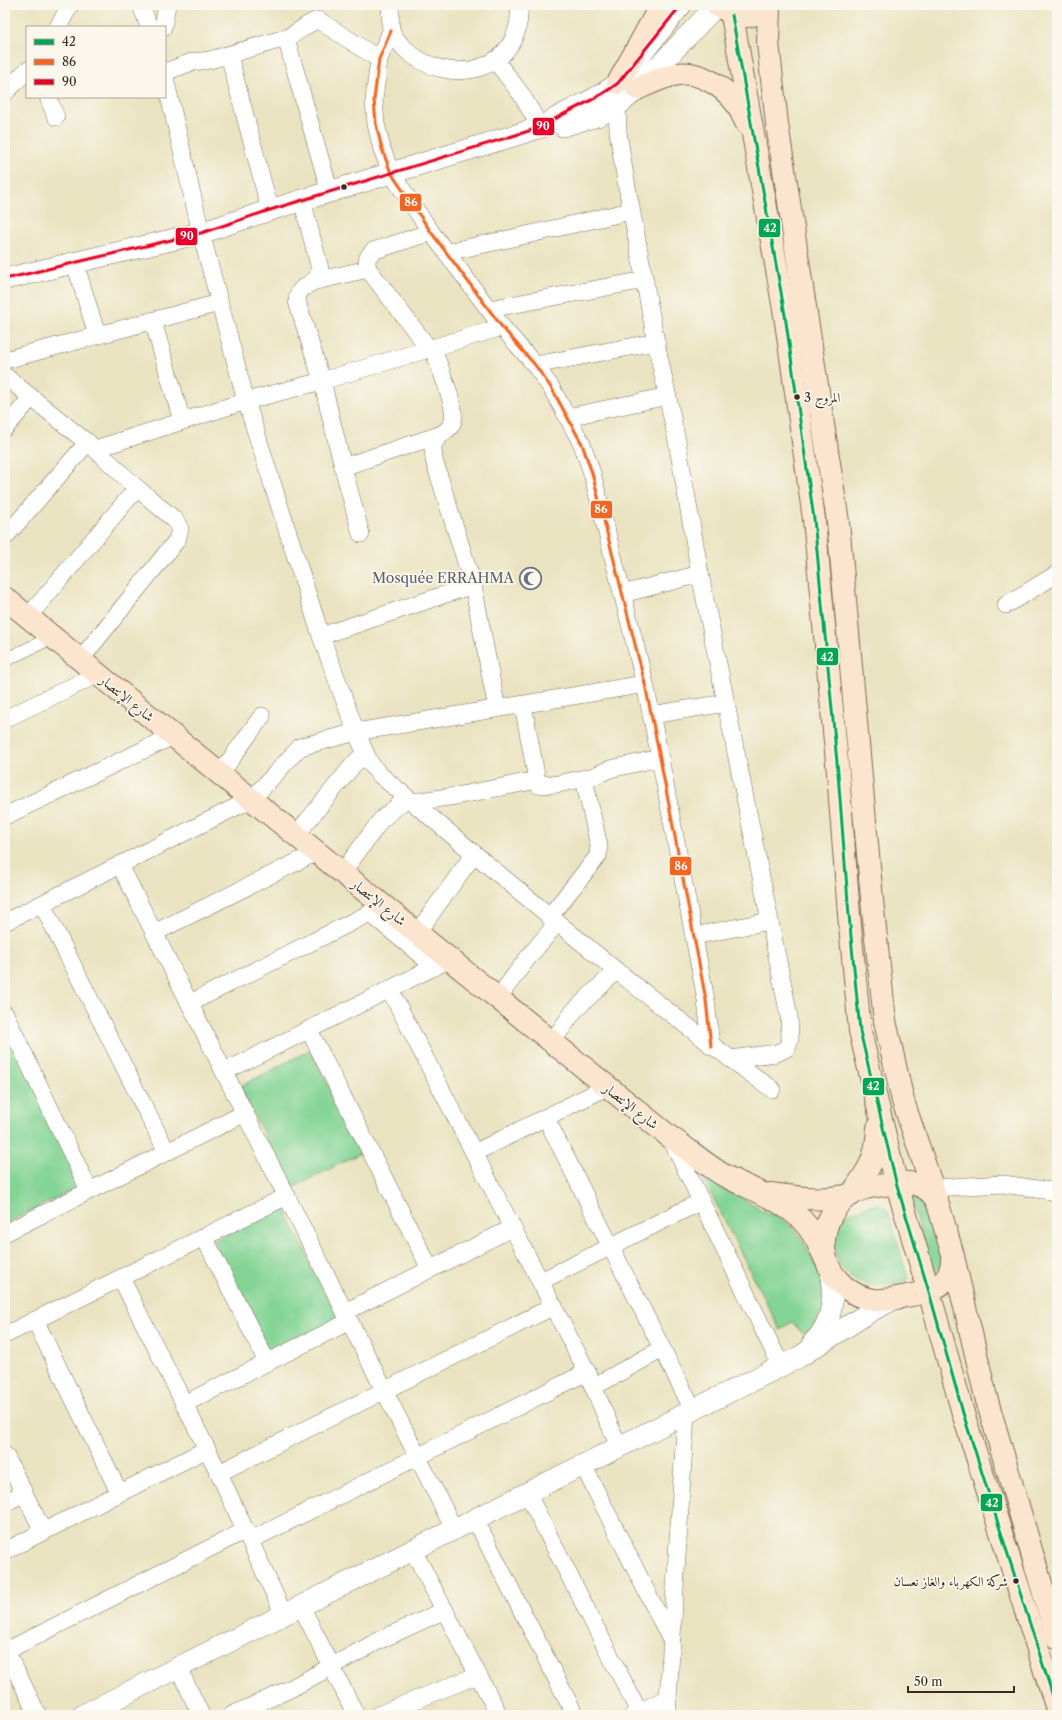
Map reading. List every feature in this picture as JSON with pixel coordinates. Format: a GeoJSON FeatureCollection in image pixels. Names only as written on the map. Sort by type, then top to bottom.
{"type":"FeatureCollection","features":[{"type":"Feature","properties":{"kind":"main road"},"geometry":{"type":"LineString","coordinates":[[627,86],[661,5]]}},
{"type":"Feature","properties":{"kind":"main road"},"geometry":{"type":"LineString","coordinates":[[769,6],[752,16],[722,8],[755,139],[785,315],[814,519],[838,765],[849,915],[860,1031],[896,1182],[963,1413],[1057,1709]]}},
{"type":"Feature","properties":{"kind":"main road"},"geometry":{"type":"LineString","coordinates":[[769,6],[768,44],[777,124],[838,522],[873,910],[885,1021],[903,1102],[936,1196],[952,1252],[986,1397],[1057,1638]]}},
{"type":"Feature","properties":{"kind":"main road"},"geometry":{"type":"LineString","coordinates":[[627,86],[679,74],[699,76],[718,85],[735,102],[755,139]]}},
{"type":"Feature","properties":{"kind":"main road","name":"شارع الإنتصار"},"geometry":{"type":"LineString","coordinates":[[5,598],[417,933],[443,963],[498,998],[670,1137],[724,1175],[762,1193]]}},
{"type":"Feature","properties":{"kind":"main road"},"geometry":{"type":"LineString","coordinates":[[828,1265],[824,1237],[826,1226],[837,1206],[850,1195],[870,1167],[874,1156],[879,1115]]}},
{"type":"Feature","properties":{"kind":"main road"},"geometry":{"type":"LineString","coordinates":[[762,1193],[815,1200],[832,1199],[850,1195],[866,1188],[896,1182],[908,1182],[923,1186],[934,1197],[936,1196]]}},
{"type":"Feature","properties":{"kind":"main road"},"geometry":{"type":"LineString","coordinates":[[762,1193],[782,1204],[808,1226],[815,1236],[828,1265],[844,1287],[863,1298],[874,1300],[896,1298],[929,1292],[936,1288],[948,1276],[952,1264],[952,1252]]}},
{"type":"Feature","properties":{"kind":"street"},"geometry":{"type":"LineString","coordinates":[[59,26],[70,5]]}},
{"type":"Feature","properties":{"kind":"street"},"geometry":{"type":"LineString","coordinates":[[141,5],[149,26]]}},
{"type":"Feature","properties":{"kind":"street"},"geometry":{"type":"LineString","coordinates":[[163,26],[167,5]]}},
{"type":"Feature","properties":{"kind":"street"},"geometry":{"type":"LineString","coordinates":[[390,5],[391,31],[379,59],[374,100],[376,124],[382,149],[391,173],[431,232],[502,327],[535,365],[552,389],[582,444],[592,474],[645,684],[706,1000],[711,1046]]}},
{"type":"Feature","properties":{"kind":"street"},"geometry":{"type":"LineString","coordinates":[[391,31],[399,43],[415,58],[434,66],[453,70],[469,71],[496,61],[511,44],[518,30],[519,5]]}},
{"type":"Feature","properties":{"kind":"street"},"geometry":{"type":"LineString","coordinates":[[681,5],[627,86],[617,106],[620,147],[631,211],[668,396],[700,574],[789,1016],[790,1038],[787,1048],[777,1053],[730,1059]]}},
{"type":"Feature","properties":{"kind":"street"},"geometry":{"type":"LineString","coordinates":[[542,128],[551,121],[608,91],[627,86],[722,8]]}},
{"type":"Feature","properties":{"kind":"street"},"geometry":{"type":"LineString","coordinates":[[166,72],[192,62],[210,60],[295,35],[318,20],[379,59]]}},
{"type":"Feature","properties":{"kind":"street"},"geometry":{"type":"LineString","coordinates":[[286,38],[330,193]]}},
{"type":"Feature","properties":{"kind":"street"},"geometry":{"type":"LineString","coordinates":[[228,54],[270,210]]}},
{"type":"Feature","properties":{"kind":"street"},"geometry":{"type":"LineString","coordinates":[[496,61],[521,94],[542,128]]}},
{"type":"Feature","properties":{"kind":"street"},"geometry":{"type":"LineString","coordinates":[[5,93],[26,71]]}},
{"type":"Feature","properties":{"kind":"street"},"geometry":{"type":"LineString","coordinates":[[166,82],[201,233],[246,401],[321,636],[356,732],[370,763],[380,776],[553,920],[711,1046],[772,1089]]}},
{"type":"Feature","properties":{"kind":"street"},"geometry":{"type":"LineString","coordinates":[[48,98],[56,117]]}},
{"type":"Feature","properties":{"kind":"street"},"geometry":{"type":"LineString","coordinates":[[5,279],[201,233],[302,200],[330,193],[391,173],[542,128],[576,123],[617,106]]}},
{"type":"Feature","properties":{"kind":"street"},"geometry":{"type":"LineString","coordinates":[[302,200],[319,262],[319,276],[316,281]]}},
{"type":"Feature","properties":{"kind":"street"},"geometry":{"type":"LineString","coordinates":[[447,252],[631,211]]}},
{"type":"Feature","properties":{"kind":"street"},"geometry":{"type":"LineString","coordinates":[[342,467],[439,435],[450,427],[454,420],[444,380],[432,349],[368,269],[368,256],[373,251],[431,232]]}},
{"type":"Feature","properties":{"kind":"street"},"geometry":{"type":"LineString","coordinates":[[75,263],[97,335]]}},
{"type":"Feature","properties":{"kind":"street"},"geometry":{"type":"LineString","coordinates":[[361,534],[342,467],[322,381],[297,301],[298,294],[303,288],[316,281],[368,269]]}},
{"type":"Feature","properties":{"kind":"street"},"geometry":{"type":"LineString","coordinates":[[489,309],[645,280]]}},
{"type":"Feature","properties":{"kind":"street"},"geometry":{"type":"LineString","coordinates":[[5,360],[219,303]]}},
{"type":"Feature","properties":{"kind":"street"},"geometry":{"type":"LineString","coordinates":[[153,321],[182,421]]}},
{"type":"Feature","properties":{"kind":"street"},"geometry":{"type":"LineString","coordinates":[[5,537],[92,445],[322,381],[502,327]]}},
{"type":"Feature","properties":{"kind":"street"},"geometry":{"type":"LineString","coordinates":[[535,365],[656,342]]}},
{"type":"Feature","properties":{"kind":"street"},"geometry":{"type":"LineString","coordinates":[[5,376],[92,445],[137,488],[175,520],[180,529],[180,534],[177,540],[80,660]]}},
{"type":"Feature","properties":{"kind":"street"},"geometry":{"type":"LineString","coordinates":[[568,417],[668,396]]}},
{"type":"Feature","properties":{"kind":"street"},"geometry":{"type":"LineString","coordinates":[[5,428],[31,398]]}},
{"type":"Feature","properties":{"kind":"street"},"geometry":{"type":"LineString","coordinates":[[439,435],[433,446],[434,460],[473,585],[497,709]]}},
{"type":"Feature","properties":{"kind":"street"},"geometry":{"type":"LineString","coordinates":[[28,617],[137,488]]}},
{"type":"Feature","properties":{"kind":"street"},"geometry":{"type":"LineString","coordinates":[[622,594],[700,574]]}},
{"type":"Feature","properties":{"kind":"street"},"geometry":{"type":"LineString","coordinates":[[1006,604],[1057,574]]}},
{"type":"Feature","properties":{"kind":"street"},"geometry":{"type":"LineString","coordinates":[[321,636],[473,585]]}},
{"type":"Feature","properties":{"kind":"street"},"geometry":{"type":"LineString","coordinates":[[5,660],[53,637]]}},
{"type":"Feature","properties":{"kind":"street"},"geometry":{"type":"LineString","coordinates":[[5,719],[98,674]]}},
{"type":"Feature","properties":{"kind":"street"},"geometry":{"type":"LineString","coordinates":[[5,922],[252,800],[300,747],[339,735],[645,684]]}},
{"type":"Feature","properties":{"kind":"street"},"geometry":{"type":"LineString","coordinates":[[651,715],[726,703]]}},
{"type":"Feature","properties":{"kind":"street"},"geometry":{"type":"LineString","coordinates":[[523,705],[539,785],[549,786],[584,779],[610,769],[660,758]]}},
{"type":"Feature","properties":{"kind":"street"},"geometry":{"type":"LineString","coordinates":[[220,774],[262,716]]}},
{"type":"Feature","properties":{"kind":"street"},"geometry":{"type":"LineString","coordinates":[[5,816],[174,736]]}},
{"type":"Feature","properties":{"kind":"street"},"geometry":{"type":"LineString","coordinates":[[296,835],[354,764],[365,753]]}},
{"type":"Feature","properties":{"kind":"street"},"geometry":{"type":"LineString","coordinates":[[498,998],[527,959],[598,856],[598,846],[584,779]]}},
{"type":"Feature","properties":{"kind":"street"},"geometry":{"type":"LineString","coordinates":[[342,873],[381,820],[409,800],[456,796],[537,780]]}},
{"type":"Feature","properties":{"kind":"street"},"geometry":{"type":"LineString","coordinates":[[154,933],[317,852]]}},
{"type":"Feature","properties":{"kind":"street"},"geometry":{"type":"LineString","coordinates":[[417,933],[474,854]]}},
{"type":"Feature","properties":{"kind":"street"},"geometry":{"type":"LineString","coordinates":[[120,865],[454,1529]]}},
{"type":"Feature","properties":{"kind":"street"},"geometry":{"type":"LineString","coordinates":[[42,904],[167,1152]]}},
{"type":"Feature","properties":{"kind":"street"},"geometry":{"type":"LineString","coordinates":[[190,1003],[370,913],[443,963],[224,1072]]}},
{"type":"Feature","properties":{"kind":"street"},"geometry":{"type":"LineString","coordinates":[[694,936],[769,921]]}},
{"type":"Feature","properties":{"kind":"street"},"geometry":{"type":"LineString","coordinates":[[552,1042],[574,1011],[616,971]]}},
{"type":"Feature","properties":{"kind":"street"},"geometry":{"type":"LineString","coordinates":[[390,990],[512,1228],[554,1306],[590,1380],[619,1447]]}},
{"type":"Feature","properties":{"kind":"street"},"geometry":{"type":"LineString","coordinates":[[5,1014],[89,1190]]}},
{"type":"Feature","properties":{"kind":"street"},"geometry":{"type":"LineString","coordinates":[[309,1030],[430,1269]]}},
{"type":"Feature","properties":{"kind":"street"},"geometry":{"type":"LineString","coordinates":[[474,1153],[607,1087]]}},
{"type":"Feature","properties":{"kind":"street"},"geometry":{"type":"LineString","coordinates":[[5,1233],[245,1113]]}},
{"type":"Feature","properties":{"kind":"street"},"geometry":{"type":"LineString","coordinates":[[546,1118],[662,1348],[690,1412],[672,1642],[668,1715]]}},
{"type":"Feature","properties":{"kind":"street"},"geometry":{"type":"LineString","coordinates":[[670,1137],[700,1202],[790,1362]]}},
{"type":"Feature","properties":{"kind":"street"},"geometry":{"type":"LineString","coordinates":[[936,1196],[1004,1184],[1057,1192]]}},
{"type":"Feature","properties":{"kind":"street"},"geometry":{"type":"LineString","coordinates":[[5,1335],[287,1196]]}},
{"type":"Feature","properties":{"kind":"street"},"geometry":{"type":"LineString","coordinates":[[541,1281],[700,1202]]}},
{"type":"Feature","properties":{"kind":"street"},"geometry":{"type":"LineString","coordinates":[[184,1404],[267,1362],[430,1269],[512,1228]]}},
{"type":"Feature","properties":{"kind":"street"},"geometry":{"type":"LineString","coordinates":[[204,1237],[267,1362]]}},
{"type":"Feature","properties":{"kind":"street"},"geometry":{"type":"LineString","coordinates":[[790,1362],[820,1336],[828,1321],[833,1297],[828,1265]]}},
{"type":"Feature","properties":{"kind":"street"},"geometry":{"type":"LineString","coordinates":[[121,1278],[219,1473],[248,1535],[292,1610],[331,1666],[356,1715]]}},
{"type":"Feature","properties":{"kind":"street"},"geometry":{"type":"LineString","coordinates":[[82,1715],[790,1362],[873,1310],[896,1298]]}},
{"type":"Feature","properties":{"kind":"street"},"geometry":{"type":"LineString","coordinates":[[219,1473],[554,1306]]}},
{"type":"Feature","properties":{"kind":"street"},"geometry":{"type":"LineString","coordinates":[[35,1320],[119,1492]]}},
{"type":"Feature","properties":{"kind":"street"},"geometry":{"type":"LineString","coordinates":[[38,1715],[5,1650],[418,1456],[662,1348]]}},
{"type":"Feature","properties":{"kind":"street"},"geometry":{"type":"LineString","coordinates":[[5,1551],[43,1530],[207,1449]]}},
{"type":"Feature","properties":{"kind":"street"},"geometry":{"type":"LineString","coordinates":[[5,1455],[43,1530]]}},
{"type":"Feature","properties":{"kind":"street"},"geometry":{"type":"LineString","coordinates":[[583,1466],[672,1642]]}},
{"type":"Feature","properties":{"kind":"street"},"geometry":{"type":"LineString","coordinates":[[5,1503],[24,1493]]}},
{"type":"Feature","properties":{"kind":"street"},"geometry":{"type":"LineString","coordinates":[[527,1493],[636,1714],[668,1698]]}},
{"type":"Feature","properties":{"kind":"street"},"geometry":{"type":"LineString","coordinates":[[475,1519],[575,1715]]}},
{"type":"Feature","properties":{"kind":"street"},"geometry":{"type":"LineString","coordinates":[[413,1550],[499,1715]]}},
{"type":"Feature","properties":{"kind":"street"},"geometry":{"type":"LineString","coordinates":[[232,1715],[288,1690],[331,1666],[445,1610]]}},
{"type":"Feature","properties":{"kind":"street"},"geometry":{"type":"LineString","coordinates":[[178,1667],[201,1715]]}},
{"type":"Feature","properties":{"kind":"street"},"geometry":{"type":"LineString","coordinates":[[378,1715],[478,1675]]}},
{"type":"Feature","properties":{"kind":"green space"},"geometry":{"type":"Polygon","coordinates":[[[5,1024],[84,1184],[5,1224],[5,1024]]]}},
{"type":"Feature","properties":{"kind":"green space"},"geometry":{"type":"Polygon","coordinates":[[[310,1050],[363,1152],[292,1188],[239,1087],[310,1050]]]}},
{"type":"Feature","properties":{"kind":"green space"},"geometry":{"type":"Polygon","coordinates":[[[705,1175],[762,1211],[778,1215],[800,1235],[821,1275],[824,1305],[817,1322],[811,1330],[802,1333],[792,1322],[780,1330],[703,1178],[705,1175]]]}},
{"type":"Feature","properties":{"kind":"green space"},"geometry":{"type":"Polygon","coordinates":[[[910,1198],[920,1198],[929,1207],[944,1253],[940,1268],[934,1273],[910,1198]]]}},
{"type":"Feature","properties":{"kind":"green space"},"geometry":{"type":"Polygon","coordinates":[[[879,1204],[888,1211],[908,1278],[906,1282],[895,1285],[875,1286],[858,1281],[845,1271],[840,1264],[834,1247],[836,1228],[838,1223],[846,1215],[863,1208],[879,1204]]]}},
{"type":"Feature","properties":{"kind":"green space"},"geometry":{"type":"Polygon","coordinates":[[[283,1206],[340,1321],[270,1355],[213,1241],[283,1206]]]}},
{"type":"Feature","properties":{"kind":"transit line","name":"90"},"geometry":{"type":"LineString","coordinates":[[5,279],[201,233],[270,210],[542,127],[600,96],[618,83],[681,5]]}},
{"type":"Feature","properties":{"kind":"transit line","name":"42"},"geometry":{"type":"LineString","coordinates":[[732,15],[785,315],[814,519],[860,1031],[896,1182],[963,1413],[1057,1709]]}},
{"type":"Feature","properties":{"kind":"transit line","name":"86"},"geometry":{"type":"LineString","coordinates":[[391,31],[379,59],[374,100],[376,124],[382,149],[391,173],[431,232],[502,327],[535,365],[552,389],[582,444],[592,473],[645,684],[706,1000],[711,1046]]}},
{"type":"Feature","properties":{"kind":"place","name":"المروج 3"},"geometry":{"type":"Point","coordinates":[797,397]}},
{"type":"Feature","properties":{"kind":"place","name":"Mosquée ERRAHMA"},"geometry":{"type":"Point","coordinates":[530,578]}},
{"type":"Feature","properties":{"kind":"place","name":"شركة الكهرباء والغاز نعسان"},"geometry":{"type":"Point","coordinates":[1016,1581]}}]}
